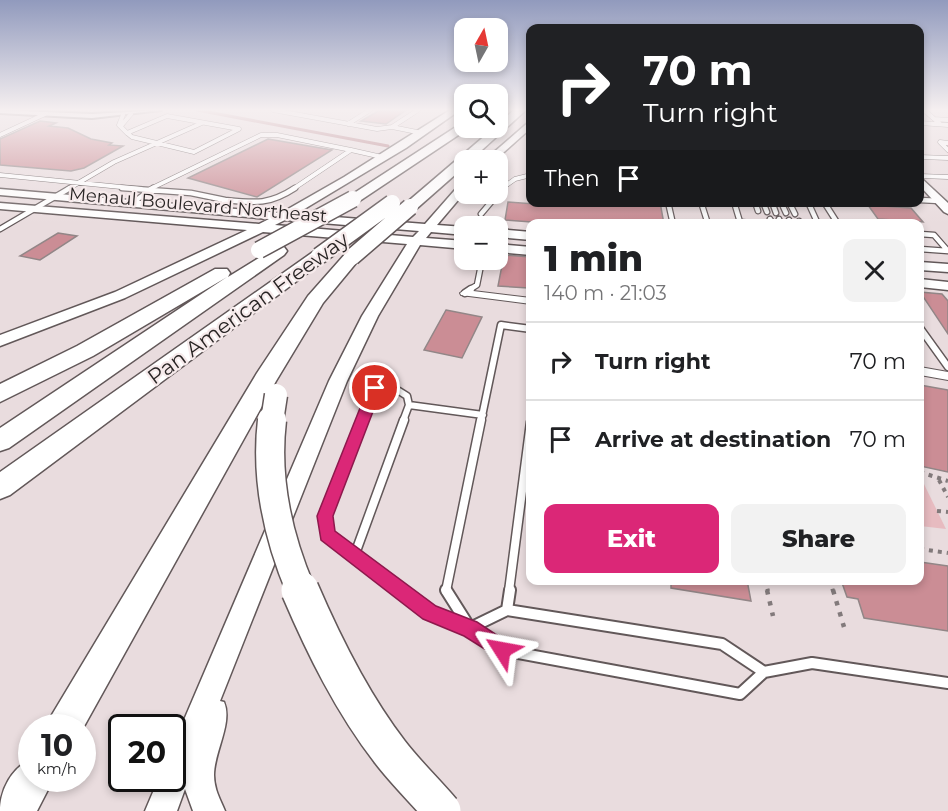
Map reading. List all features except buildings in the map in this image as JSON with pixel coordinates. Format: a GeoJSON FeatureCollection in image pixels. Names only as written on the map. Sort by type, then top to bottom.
{"type":"FeatureCollection","features":[{"type":"Feature","properties":{"kind":"highway","name":"Pan American Freeway"},"geometry":{"type":"LineString","coordinates":[[0,441],[269,251],[430,148]]}},
{"type":"Feature","properties":{"kind":"highway","name":"Pan American Freeway"},"geometry":{"type":"LineString","coordinates":[[0,488],[468,148]]}},
{"type":"Feature","properties":{"kind":"highway"},"geometry":{"type":"LineString","coordinates":[[71,714],[265,379],[315,300],[352,257],[477,148]]}},
{"type":"Feature","properties":{"kind":"highway"},"geometry":{"type":"LineString","coordinates":[[0,394],[85,351],[269,251]]}},
{"type":"Feature","properties":{"kind":"highway"},"geometry":{"type":"LineString","coordinates":[[315,300],[285,364],[276,395],[269,443],[271,482],[278,524],[305,603],[345,681],[389,751],[442,811]]}},
{"type":"Feature","properties":{"kind":"highway"},"geometry":{"type":"LineString","coordinates":[[14,811],[26,792]]}},
{"type":"Feature","properties":{"kind":"main road"},"geometry":{"type":"LineString","coordinates":[[0,342],[144,286],[261,229],[397,148]]}},
{"type":"Feature","properties":{"kind":"main road"},"geometry":{"type":"LineString","coordinates":[[924,182],[944,205]]}},
{"type":"Feature","properties":{"kind":"main road","name":"Menaul Boulevard Northeast"},"geometry":{"type":"LineString","coordinates":[[0,192],[283,216],[421,234],[454,242]]}},
{"type":"Feature","properties":{"kind":"main road"},"geometry":{"type":"LineString","coordinates":[[160,811],[243,618],[338,381],[370,316],[421,234],[454,197]]}},
{"type":"Feature","properties":{"kind":"main road","name":"Menaul Boulevard Northeast"},"geometry":{"type":"LineString","coordinates":[[0,206],[261,229],[421,234],[454,232]]}},
{"type":"Feature","properties":{"kind":"main road"},"geometry":{"type":"LineString","coordinates":[[508,234],[526,236]]}},
{"type":"Feature","properties":{"kind":"main road"},"geometry":{"type":"LineString","coordinates":[[508,249],[526,251]]}},
{"type":"Feature","properties":{"kind":"main road"},"geometry":{"type":"LineString","coordinates":[[924,266],[948,268]]}},
{"type":"Feature","properties":{"kind":"main road"},"geometry":{"type":"LineString","coordinates":[[924,283],[948,286]]}},
{"type":"Feature","properties":{"kind":"main road"},"geometry":{"type":"LineString","coordinates":[[209,811],[200,792],[200,757],[243,618]]}},
{"type":"Feature","properties":{"kind":"street"},"geometry":{"type":"LineString","coordinates":[[465,293],[526,301]]}},
{"type":"Feature","properties":{"kind":"street"},"geometry":{"type":"LineString","coordinates":[[924,372],[948,376]]}},
{"type":"Feature","properties":{"kind":"lane"},"geometry":{"type":"LineString","coordinates":[[0,228],[114,162],[145,148]]}},
{"type":"Feature","properties":{"kind":"lane"},"geometry":{"type":"LineString","coordinates":[[176,148],[194,152],[202,148]]}},
{"type":"Feature","properties":{"kind":"lane"},"geometry":{"type":"LineString","coordinates":[[131,204],[150,189],[235,148]]}},
{"type":"Feature","properties":{"kind":"lane"},"geometry":{"type":"LineString","coordinates":[[340,148],[382,157]]}},
{"type":"Feature","properties":{"kind":"lane"},"geometry":{"type":"LineString","coordinates":[[0,175],[191,193],[196,196],[261,203],[278,199],[351,150]]}},
{"type":"Feature","properties":{"kind":"lane"},"geometry":{"type":"LineString","coordinates":[[924,157],[948,159]]}},
{"type":"Feature","properties":{"kind":"lane"},"geometry":{"type":"LineString","coordinates":[[481,214],[509,181],[516,176],[526,175]]}},
{"type":"Feature","properties":{"kind":"lane"},"geometry":{"type":"LineString","coordinates":[[924,178],[948,177]]}},
{"type":"Feature","properties":{"kind":"lane"},"geometry":{"type":"LineString","coordinates":[[218,211],[225,200]]}},
{"type":"Feature","properties":{"kind":"lane"},"geometry":{"type":"LineString","coordinates":[[924,201],[944,205]]}},
{"type":"Feature","properties":{"kind":"lane"},"geometry":{"type":"LineString","coordinates":[[756,207],[758,211]]}},
{"type":"Feature","properties":{"kind":"lane"},"geometry":{"type":"LineString","coordinates":[[765,207],[767,212]]}},
{"type":"Feature","properties":{"kind":"lane"},"geometry":{"type":"LineString","coordinates":[[774,207],[776,213]]}},
{"type":"Feature","properties":{"kind":"lane"},"geometry":{"type":"LineString","coordinates":[[783,207],[786,213]]}},
{"type":"Feature","properties":{"kind":"lane"},"geometry":{"type":"LineString","coordinates":[[792,207],[795,214]]}},
{"type":"Feature","properties":{"kind":"lane"},"geometry":{"type":"LineString","coordinates":[[924,234],[934,235],[948,251],[924,248]]}},
{"type":"Feature","properties":{"kind":"lane"},"geometry":{"type":"LineString","coordinates":[[465,293],[477,285],[480,270]]}},
{"type":"Feature","properties":{"kind":"lane"},"geometry":{"type":"LineString","coordinates":[[470,628],[446,592],[501,325],[526,328]]}},
{"type":"Feature","properties":{"kind":"lane"},"geometry":{"type":"LineString","coordinates":[[924,334],[948,367]]}},
{"type":"Feature","properties":{"kind":"lane"},"geometry":{"type":"LineString","coordinates":[[356,554],[409,405],[407,396],[399,391],[375,388],[325,516],[327,535],[356,554],[430,613],[470,628],[502,650],[740,694],[765,672],[812,663],[948,683]]}},
{"type":"Feature","properties":{"kind":"lane"},"geometry":{"type":"LineString","coordinates":[[409,405],[483,415]]}},
{"type":"Feature","properties":{"kind":"lane"},"geometry":{"type":"LineString","coordinates":[[507,610],[526,461]]}},
{"type":"Feature","properties":{"kind":"lane"},"geometry":{"type":"LineString","coordinates":[[470,628],[507,610],[722,644],[765,672]]}},
{"type":"Feature","properties":{"kind":"path"},"geometry":{"type":"LineString","coordinates":[[924,474],[938,480],[948,481]]}},
{"type":"Feature","properties":{"kind":"path"},"geometry":{"type":"LineString","coordinates":[[938,480],[947,495]]}},
{"type":"Feature","properties":{"kind":"path"},"geometry":{"type":"LineString","coordinates":[[937,511],[948,512]]}},
{"type":"Feature","properties":{"kind":"path"},"geometry":{"type":"LineString","coordinates":[[924,550],[948,553]]}},
{"type":"Feature","properties":{"kind":"path"},"geometry":{"type":"LineString","coordinates":[[766,585],[773,616]]}},
{"type":"Feature","properties":{"kind":"path"},"geometry":{"type":"LineString","coordinates":[[831,585],[844,627]]}},
{"type":"Feature","properties":{"kind":"shaded area"},"geometry":{"type":"Polygon","coordinates":[[[924,484],[946,529],[924,526],[924,484]]]}},
{"type":"Feature","properties":{"kind":"route"},"geometry":{"type":"LineString","coordinates":[[375,388],[325,516],[327,535],[356,554],[430,613],[470,628],[502,650]]}}]}
